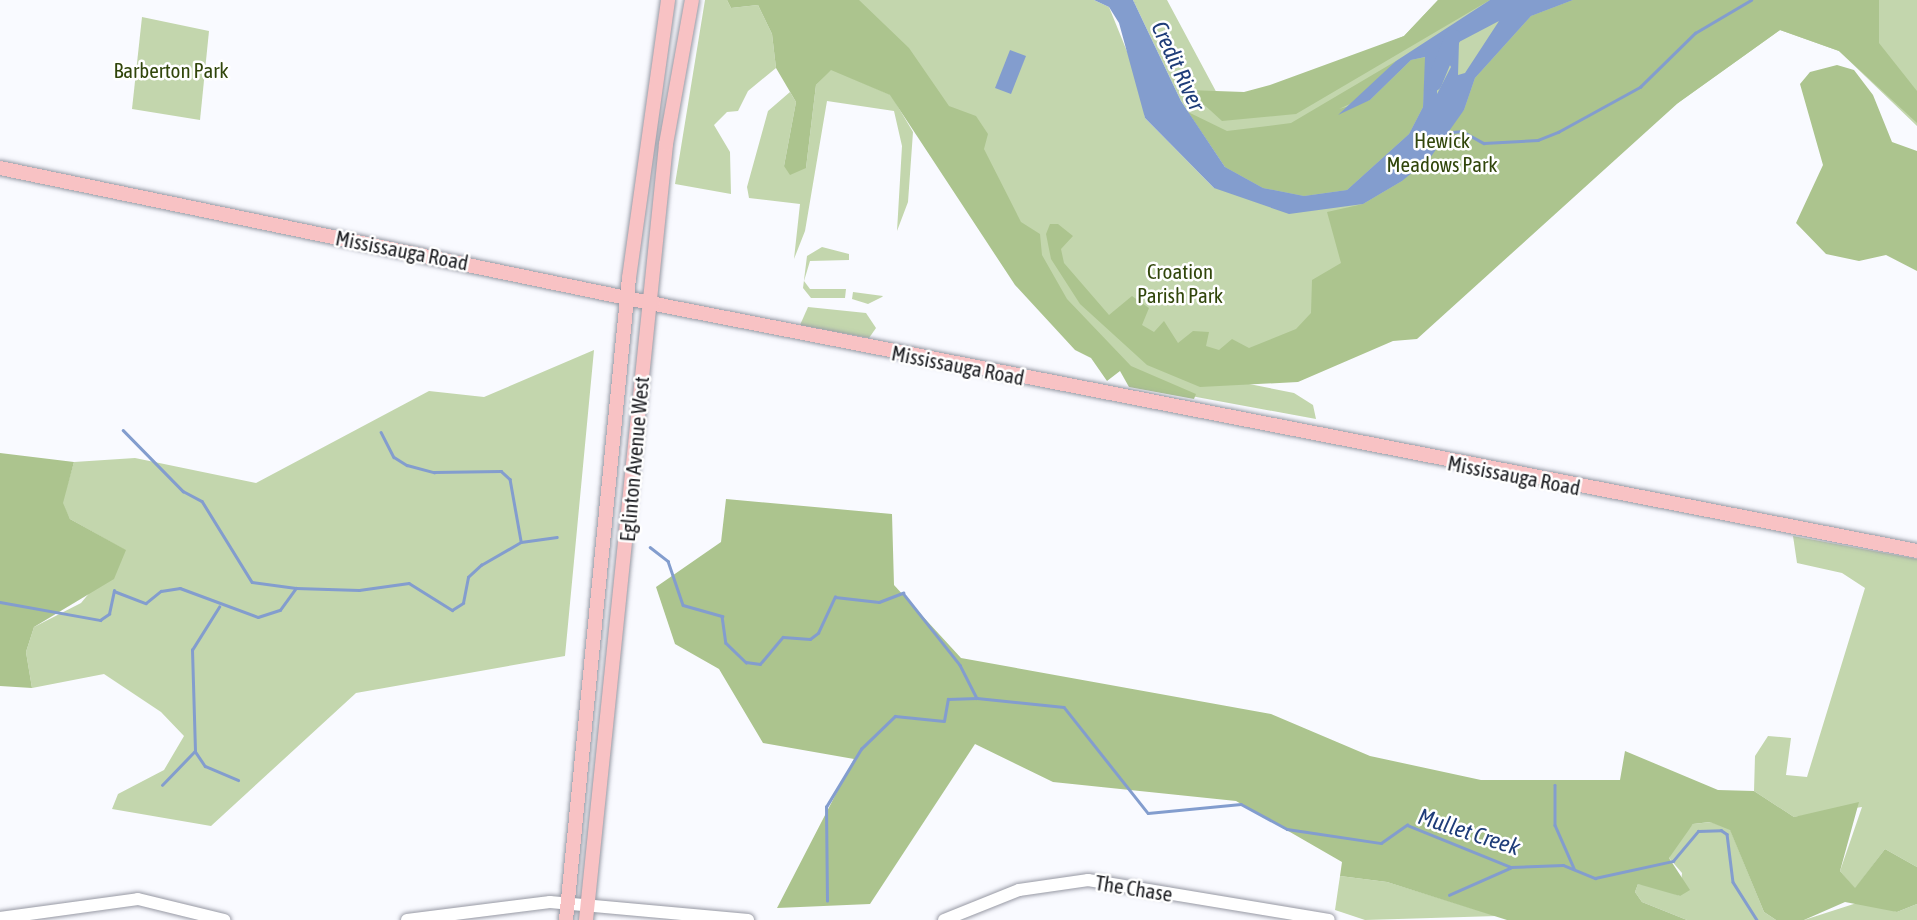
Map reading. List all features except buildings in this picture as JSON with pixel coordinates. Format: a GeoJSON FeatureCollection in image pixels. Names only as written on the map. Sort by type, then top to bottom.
{"type":"FeatureCollection","features":[{"type":"Feature","properties":{"kind":"main road","name":"Eglinton Avenue West"},"geometry":{"type":"LineString","coordinates":[[566,920],[627,296],[651,86],[668,0]]}},
{"type":"Feature","properties":{"kind":"main road","name":"Eglinton Avenue West"},"geometry":{"type":"LineString","coordinates":[[587,913],[666,144],[692,0]]}},
{"type":"Feature","properties":{"kind":"main road","name":"Mississauga Road"},"geometry":{"type":"LineString","coordinates":[[0,168],[648,302],[1917,551]]}},
{"type":"Feature","properties":{"kind":"street","name":"The Chase"},"geometry":{"type":"LineString","coordinates":[[944,920],[1019,890],[1088,880],[1329,920]]}},
{"type":"Feature","properties":{"kind":"street"},"geometry":{"type":"LineString","coordinates":[[0,918],[138,899],[224,920]]}},
{"type":"Feature","properties":{"kind":"street"},"geometry":{"type":"LineString","coordinates":[[407,920],[478,906],[568,904],[587,913],[748,920]]}},
{"type":"Feature","properties":{"kind":"green space"},"geometry":{"type":"Polygon","coordinates":[[[705,0],[727,0],[731,8],[758,5],[772,34],[776,68],[748,91],[738,111],[727,112],[714,125],[730,152],[731,194],[675,184],[705,0]]]}},
{"type":"Feature","properties":{"kind":"green space"},"geometry":{"type":"Polygon","coordinates":[[[727,0],[859,0],[909,48],[949,106],[976,116],[988,134],[984,149],[1021,222],[1040,234],[1042,255],[1067,299],[1131,366],[1196,394],[1194,399],[1129,387],[1120,371],[1107,381],[1091,358],[1075,350],[1015,285],[890,95],[831,70],[816,85],[806,168],[790,175],[784,166],[796,102],[776,68],[772,34],[758,5],[731,8],[727,0]]]}},
{"type":"Feature","properties":{"kind":"green space","name":"Croation Parish Park"},"geometry":{"type":"Polygon","coordinates":[[[845,0],[1094,0],[1109,7],[1139,81],[1145,118],[1214,188],[1225,167],[1181,101],[1133,0],[1167,0],[1227,112],[1404,36],[1438,0],[1917,0],[1917,126],[1839,51],[1780,30],[1678,103],[1348,291],[1244,383],[1294,393],[1313,405],[1316,419],[1137,386],[1092,340],[845,0]]]}},
{"type":"Feature","properties":{"kind":"green space"},"geometry":{"type":"Polygon","coordinates":[[[1438,0],[1490,0],[1296,114],[1222,121],[1188,90],[1244,92],[1270,85],[1404,36],[1438,0]]]}},
{"type":"Feature","properties":{"kind":"green space","name":"Hewick Meadows Park"},"geometry":{"type":"Polygon","coordinates":[[[1573,0],[1879,0],[1879,43],[1917,91],[1917,123],[1839,51],[1780,30],[1678,103],[1417,339],[1393,341],[1298,382],[1200,387],[1147,365],[1080,304],[1051,259],[1046,234],[1050,224],[1058,224],[1073,236],[1061,249],[1064,263],[1109,315],[1132,296],[1149,308],[1142,325],[1154,332],[1164,321],[1178,343],[1193,331],[1209,332],[1206,346],[1219,350],[1232,339],[1249,348],[1296,329],[1311,313],[1312,280],[1341,263],[1327,212],[1363,204],[1402,181],[1464,110],[1475,78],[1531,16],[1573,0]]]}},
{"type":"Feature","properties":{"kind":"green space","name":"Barberton Park"},"geometry":{"type":"Polygon","coordinates":[[[142,17],[209,31],[200,120],[132,109],[142,17]]]}},
{"type":"Feature","properties":{"kind":"green space"},"geometry":{"type":"Polygon","coordinates":[[[1426,57],[1423,107],[1409,134],[1347,190],[1304,196],[1263,188],[1225,167],[1188,112],[1227,131],[1291,123],[1396,61],[1361,99],[1339,109],[1370,100],[1411,60],[1426,57]]]}},
{"type":"Feature","properties":{"kind":"green space"},"geometry":{"type":"Polygon","coordinates":[[[1837,65],[1854,70],[1873,95],[1892,142],[1917,151],[1917,271],[1886,255],[1859,261],[1826,254],[1796,223],[1823,165],[1800,84],[1810,72],[1837,65]]]}},
{"type":"Feature","properties":{"kind":"green space"},"geometry":{"type":"Polygon","coordinates":[[[831,69],[891,95],[913,132],[908,202],[897,231],[902,146],[894,111],[827,101],[805,231],[794,259],[800,204],[749,198],[747,187],[768,111],[790,92],[796,102],[784,166],[806,168],[816,85],[831,69]]]}},
{"type":"Feature","properties":{"kind":"green space"},"geometry":{"type":"Polygon","coordinates":[[[822,247],[849,254],[849,260],[810,261],[804,281],[810,289],[846,289],[845,298],[811,298],[803,288],[807,256],[822,247]]]}},
{"type":"Feature","properties":{"kind":"green space"},"geometry":{"type":"Polygon","coordinates":[[[853,292],[883,296],[868,304],[852,299],[853,292]]]}},
{"type":"Feature","properties":{"kind":"green space"},"geometry":{"type":"Polygon","coordinates":[[[808,307],[866,313],[876,328],[869,338],[800,325],[808,307]]]}},
{"type":"Feature","properties":{"kind":"green space"},"geometry":{"type":"Polygon","coordinates":[[[594,350],[565,656],[356,693],[211,826],[112,809],[118,794],[164,770],[184,736],[161,712],[104,674],[32,688],[26,652],[34,627],[81,603],[125,550],[70,519],[62,503],[74,462],[135,458],[256,483],[429,391],[484,397],[594,350]]]}},
{"type":"Feature","properties":{"kind":"green space"},"geometry":{"type":"Polygon","coordinates":[[[0,453],[74,462],[63,503],[70,519],[126,550],[114,579],[34,627],[26,652],[32,688],[0,686],[0,453]]]}},
{"type":"Feature","properties":{"kind":"green space"},"geometry":{"type":"Polygon","coordinates":[[[726,499],[892,514],[894,585],[961,658],[1271,714],[1370,756],[1481,780],[1620,780],[1625,751],[1718,790],[1754,791],[1794,817],[1859,802],[1840,871],[1855,888],[1885,849],[1917,867],[1917,904],[1897,912],[1845,902],[1804,920],[1776,920],[1764,912],[1730,830],[1710,822],[1693,824],[1669,858],[1690,890],[1680,896],[1638,884],[1635,892],[1642,902],[1687,920],[1507,920],[1387,882],[1340,876],[1342,862],[1236,801],[1053,782],[975,744],[870,904],[777,908],[854,759],[763,743],[719,669],[675,644],[656,587],[721,542],[726,499]]]}},
{"type":"Feature","properties":{"kind":"green space"},"geometry":{"type":"Polygon","coordinates":[[[1793,536],[1917,559],[1917,867],[1885,849],[1855,889],[1840,871],[1862,807],[1794,817],[1754,791],[1755,756],[1768,736],[1791,738],[1786,775],[1807,777],[1865,588],[1842,573],[1797,563],[1793,536]]]}},
{"type":"Feature","properties":{"kind":"green space"},"geometry":{"type":"Polygon","coordinates":[[[1711,822],[1730,829],[1764,912],[1776,920],[1687,920],[1642,902],[1635,892],[1638,884],[1653,885],[1680,896],[1682,873],[1669,858],[1674,846],[1693,824],[1711,822]]]}},
{"type":"Feature","properties":{"kind":"green space"},"geometry":{"type":"Polygon","coordinates":[[[1340,876],[1387,882],[1497,916],[1365,920],[1335,910],[1340,876]]]}},
{"type":"Feature","properties":{"kind":"green space"},"geometry":{"type":"Polygon","coordinates":[[[1863,901],[1897,912],[1917,904],[1917,920],[1804,920],[1863,901]]]}},
{"type":"Feature","properties":{"kind":"water","name":"Credit River"},"geometry":{"type":"Polygon","coordinates":[[[1094,0],[1133,0],[1181,101],[1225,167],[1263,188],[1304,196],[1347,190],[1409,134],[1423,107],[1425,57],[1411,60],[1370,100],[1338,115],[1396,61],[1490,0],[1573,0],[1531,16],[1475,78],[1464,110],[1430,158],[1402,181],[1363,204],[1289,214],[1214,188],[1145,118],[1119,23],[1109,7],[1094,0]],[[1499,21],[1459,42],[1458,75],[1465,73],[1499,21]],[[1441,49],[1437,57],[1437,94],[1451,67],[1441,49]]]}},
{"type":"Feature","properties":{"kind":"water"},"geometry":{"type":"Polygon","coordinates":[[[1010,50],[1026,56],[1011,94],[995,88],[1010,50]]]}},
{"type":"Feature","properties":{"kind":"waterway"},"geometry":{"type":"LineString","coordinates":[[1443,133],[1462,131],[1484,143],[1538,140],[1558,132],[1640,87],[1695,33],[1751,0]]}},
{"type":"Feature","properties":{"kind":"waterway","name":"Credit River"},"geometry":{"type":"LineString","coordinates":[[1434,83],[1453,37]]}},
{"type":"Feature","properties":{"kind":"waterway"},"geometry":{"type":"LineString","coordinates":[[123,430],[183,491],[202,501],[252,582],[296,588]]}},
{"type":"Feature","properties":{"kind":"waterway"},"geometry":{"type":"LineString","coordinates":[[381,432],[394,457],[407,465],[434,472],[501,471],[510,479],[521,541]]}},
{"type":"Feature","properties":{"kind":"waterway","name":"Mullet Creek"},"geometry":{"type":"LineString","coordinates":[[0,602],[100,620],[109,614],[114,591],[146,603],[161,591],[180,588],[258,617],[280,610],[296,588],[359,590],[409,583],[452,610],[463,603],[468,577],[481,565],[521,542],[557,537]]}},
{"type":"Feature","properties":{"kind":"waterway","name":"Mullet Creek"},"geometry":{"type":"LineString","coordinates":[[650,547],[668,561],[683,605],[722,616],[726,643],[746,662],[760,664],[783,637],[810,639],[818,633],[835,597],[879,602],[903,593],[960,665],[977,698],[1064,707],[1148,813],[1241,804],[1287,829],[1381,843],[1407,825],[1511,867],[1563,865],[1595,878],[1673,861],[1698,831],[1721,830],[1727,834],[1733,882],[1757,920]]}},
{"type":"Feature","properties":{"kind":"waterway"},"geometry":{"type":"LineString","coordinates":[[162,785],[195,751],[192,650],[219,607]]}},
{"type":"Feature","properties":{"kind":"waterway"},"geometry":{"type":"LineString","coordinates":[[827,901],[826,807],[861,749],[895,716],[944,721],[948,699],[977,698]]}},
{"type":"Feature","properties":{"kind":"waterway"},"geometry":{"type":"LineString","coordinates":[[195,751],[205,766],[238,780]]}},
{"type":"Feature","properties":{"kind":"waterway"},"geometry":{"type":"LineString","coordinates":[[1555,785],[1555,825],[1574,868]]}},
{"type":"Feature","properties":{"kind":"waterway"},"geometry":{"type":"LineString","coordinates":[[1449,895],[1510,868]]}}]}
